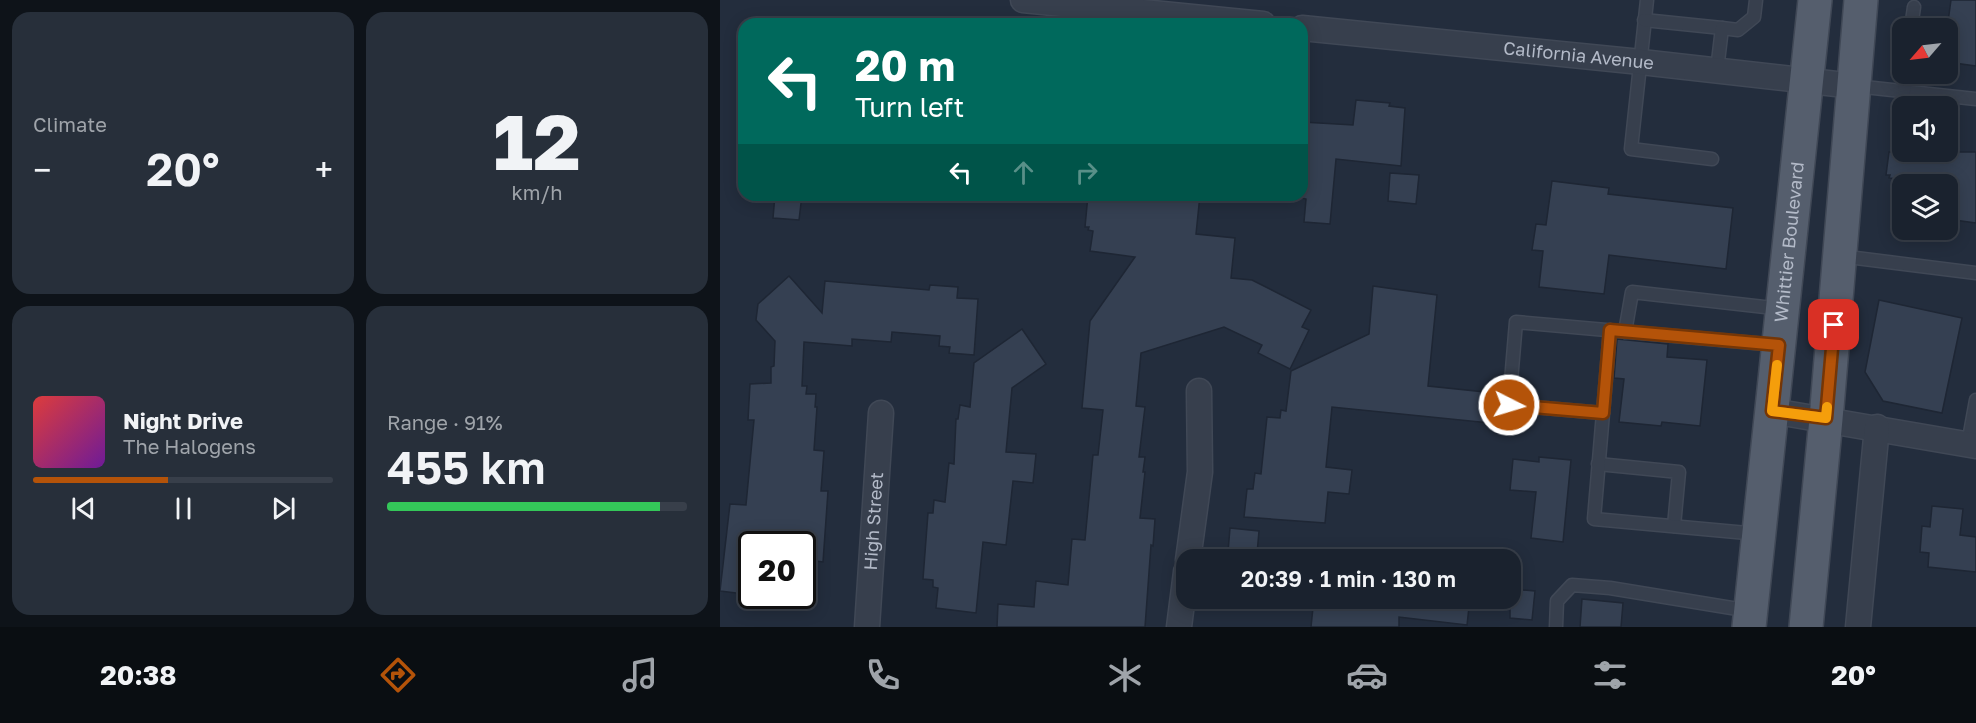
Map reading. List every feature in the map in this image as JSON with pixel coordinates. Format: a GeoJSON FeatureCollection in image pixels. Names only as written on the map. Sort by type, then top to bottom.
{"type":"FeatureCollection","features":[{"type":"Feature","properties":{"kind":"main road","name":"Whittier Boulevard"},"geometry":{"type":"LineString","coordinates":[[1750,619],[1815,0]]}},
{"type":"Feature","properties":{"kind":"main road"},"geometry":{"type":"LineString","coordinates":[[1806,627],[1861,0]]}},
{"type":"Feature","properties":{"kind":"street"},"geometry":{"type":"LineString","coordinates":[[1023,0],[1203,18]]}},
{"type":"Feature","properties":{"kind":"street","name":"California Avenue"},"geometry":{"type":"LineString","coordinates":[[1308,29],[1854,86]]}},
{"type":"Feature","properties":{"kind":"street"},"geometry":{"type":"LineString","coordinates":[[1190,549],[1200,472],[1199,392]]}},
{"type":"Feature","properties":{"kind":"street"},"geometry":{"type":"LineString","coordinates":[[1772,411],[1826,418],[1972,445]]}},
{"type":"Feature","properties":{"kind":"street","name":"High Street"},"geometry":{"type":"LineString","coordinates":[[867,627],[881,413]]}},
{"type":"Feature","properties":{"kind":"street"},"geometry":{"type":"LineString","coordinates":[[1858,627],[1877,427]]}},
{"type":"Feature","properties":{"kind":"street"},"geometry":{"type":"LineString","coordinates":[[1179,627],[1181,609]]}},
{"type":"Feature","properties":{"kind":"lane"},"geometry":{"type":"LineString","coordinates":[[1647,0],[1631,149],[1712,159]]}},
{"type":"Feature","properties":{"kind":"lane"},"geometry":{"type":"LineString","coordinates":[[1644,20],[1738,30],[1754,17],[1756,0]]}},
{"type":"Feature","properties":{"kind":"lane"},"geometry":{"type":"LineString","coordinates":[[1912,18],[1914,7]]}},
{"type":"Feature","properties":{"kind":"lane"},"geometry":{"type":"LineString","coordinates":[[1717,70],[1722,28]]}},
{"type":"Feature","properties":{"kind":"lane"},"geometry":{"type":"LineString","coordinates":[[1904,91],[1905,84]]}},
{"type":"Feature","properties":{"kind":"lane"},"geometry":{"type":"LineString","coordinates":[[1854,86],[1976,99]]}},
{"type":"Feature","properties":{"kind":"lane"},"geometry":{"type":"LineString","coordinates":[[1840,255],[1976,273]]}},
{"type":"Feature","properties":{"kind":"lane"},"geometry":{"type":"LineString","coordinates":[[1626,332],[1632,292],[1783,309]]}},
{"type":"Feature","properties":{"kind":"lane"},"geometry":{"type":"LineString","coordinates":[[1603,413],[1509,405],[1516,322],[1779,345]]}},
{"type":"Feature","properties":{"kind":"lane"},"geometry":{"type":"LineString","coordinates":[[1610,330],[1594,519],[1759,534]]}},
{"type":"Feature","properties":{"kind":"lane"},"geometry":{"type":"LineString","coordinates":[[1972,445],[1976,400]]}},
{"type":"Feature","properties":{"kind":"lane"},"geometry":{"type":"LineString","coordinates":[[1598,464],[1679,471],[1674,526]]}},
{"type":"Feature","properties":{"kind":"lane"},"geometry":{"type":"LineString","coordinates":[[1556,627],[1557,602],[1572,585],[1610,588],[1750,619]]}},
{"type":"Feature","properties":{"kind":"building"},"geometry":{"type":"Polygon","coordinates":[[[1951,0],[1976,0],[1976,66],[1958,64],[1958,18],[1949,18],[1951,0]]]}},
{"type":"Feature","properties":{"kind":"building"},"geometry":{"type":"Polygon","coordinates":[[[1356,100],[1390,103],[1389,106],[1405,108],[1401,166],[1336,159],[1330,224],[1304,222],[1306,201],[1308,201],[1308,122],[1353,125],[1356,100]]]}},
{"type":"Feature","properties":{"kind":"building"},"geometry":{"type":"Polygon","coordinates":[[[1889,152],[1892,152],[1892,162],[1958,162],[1958,152],[1976,152],[1976,223],[1958,221],[1958,174],[1892,174],[1892,178],[1889,178],[1890,175],[1886,175],[1889,152]]]}},
{"type":"Feature","properties":{"kind":"building"},"geometry":{"type":"Polygon","coordinates":[[[1390,173],[1419,175],[1416,204],[1388,201],[1390,173]]]}},
{"type":"Feature","properties":{"kind":"building"},"geometry":{"type":"Polygon","coordinates":[[[1552,181],[1609,188],[1608,194],[1733,208],[1726,269],[1609,255],[1604,294],[1539,287],[1543,251],[1532,250],[1536,224],[1546,225],[1552,181]]]}},
{"type":"Feature","properties":{"kind":"building"},"geometry":{"type":"Polygon","coordinates":[[[774,201],[801,201],[799,220],[773,218],[774,201]]]}},
{"type":"Feature","properties":{"kind":"building"},"geometry":{"type":"Polygon","coordinates":[[[1087,201],[1199,201],[1196,234],[1235,238],[1231,278],[1252,280],[1311,310],[1302,327],[1309,330],[1290,369],[1258,353],[1262,345],[1224,327],[1141,353],[1136,406],[1145,407],[1139,457],[1145,457],[1143,472],[1145,472],[1140,518],[1155,519],[1145,627],[997,627],[998,604],[1034,607],[1036,581],[1068,585],[1072,539],[1085,540],[1093,455],[1098,455],[1103,410],[1082,408],[1090,321],[1135,257],[1090,251],[1093,231],[1085,227],[1087,201]]]}},
{"type":"Feature","properties":{"kind":"building"},"geometry":{"type":"Polygon","coordinates":[[[789,276],[822,313],[825,281],[929,290],[930,285],[958,287],[957,298],[978,299],[974,355],[949,353],[950,347],[939,346],[940,336],[892,332],[891,342],[852,339],[852,346],[804,342],[802,386],[807,386],[806,394],[816,394],[814,450],[824,451],[821,491],[828,491],[823,562],[816,561],[816,531],[738,531],[738,593],[720,591],[730,504],[746,505],[754,420],[748,420],[750,384],[771,383],[771,367],[774,366],[775,341],[756,320],[758,304],[789,276]]]}},
{"type":"Feature","properties":{"kind":"building"},"geometry":{"type":"Polygon","coordinates":[[[1373,286],[1437,295],[1428,386],[1485,392],[1485,397],[1493,397],[1490,423],[1332,407],[1326,467],[1352,470],[1349,494],[1328,492],[1325,523],[1244,517],[1247,489],[1253,489],[1255,473],[1261,474],[1267,417],[1280,418],[1281,410],[1286,411],[1291,371],[1369,334],[1373,286]]]}},
{"type":"Feature","properties":{"kind":"building"},"geometry":{"type":"Polygon","coordinates":[[[1879,300],[1962,318],[1942,413],[1883,401],[1865,372],[1879,300]]]}},
{"type":"Feature","properties":{"kind":"building"},"geometry":{"type":"Polygon","coordinates":[[[1022,329],[1046,364],[1012,388],[1006,452],[1036,454],[1033,483],[1013,481],[1006,545],[983,542],[976,613],[936,608],[938,588],[933,587],[933,580],[923,579],[928,513],[933,513],[934,500],[945,502],[949,463],[954,464],[956,419],[958,419],[960,405],[970,407],[974,363],[1022,329]]]}},
{"type":"Feature","properties":{"kind":"building"},"geometry":{"type":"Polygon","coordinates":[[[1617,339],[1668,344],[1667,357],[1707,360],[1700,426],[1662,422],[1661,426],[1619,422],[1624,379],[1614,378],[1617,339]]]}},
{"type":"Feature","properties":{"kind":"building"},"geometry":{"type":"Polygon","coordinates":[[[1539,457],[1571,460],[1563,542],[1531,538],[1536,492],[1510,490],[1513,459],[1539,462],[1539,457]]]}},
{"type":"Feature","properties":{"kind":"building"},"geometry":{"type":"Polygon","coordinates":[[[1932,506],[1963,509],[1960,535],[1976,537],[1976,572],[1928,567],[1929,553],[1920,552],[1922,526],[1930,527],[1932,506]]]}},
{"type":"Feature","properties":{"kind":"building"},"geometry":{"type":"Polygon","coordinates":[[[1230,528],[1259,531],[1257,549],[1228,549],[1230,528]]]}},
{"type":"Feature","properties":{"kind":"building"},"geometry":{"type":"Polygon","coordinates":[[[1521,590],[1535,591],[1532,620],[1510,618],[1510,609],[1521,609],[1521,590]]]}},
{"type":"Feature","properties":{"kind":"building"},"geometry":{"type":"Polygon","coordinates":[[[1582,599],[1623,603],[1621,627],[1580,627],[1582,599]]]}},
{"type":"Feature","properties":{"kind":"building"},"geometry":{"type":"Polygon","coordinates":[[[1313,609],[1469,609],[1467,625],[1399,617],[1399,627],[1311,627],[1313,609]]]}},
{"type":"Feature","properties":{"kind":"slow traffic"},"geometry":{"type":"LineString","coordinates":[[1777,365],[1772,411],[1826,418],[1827,407]]}},
{"type":"Feature","properties":{"kind":"route"},"geometry":{"type":"LineString","coordinates":[[1509,405],[1603,413],[1610,330],[1779,345],[1772,411],[1826,418],[1834,325]]}}]}
